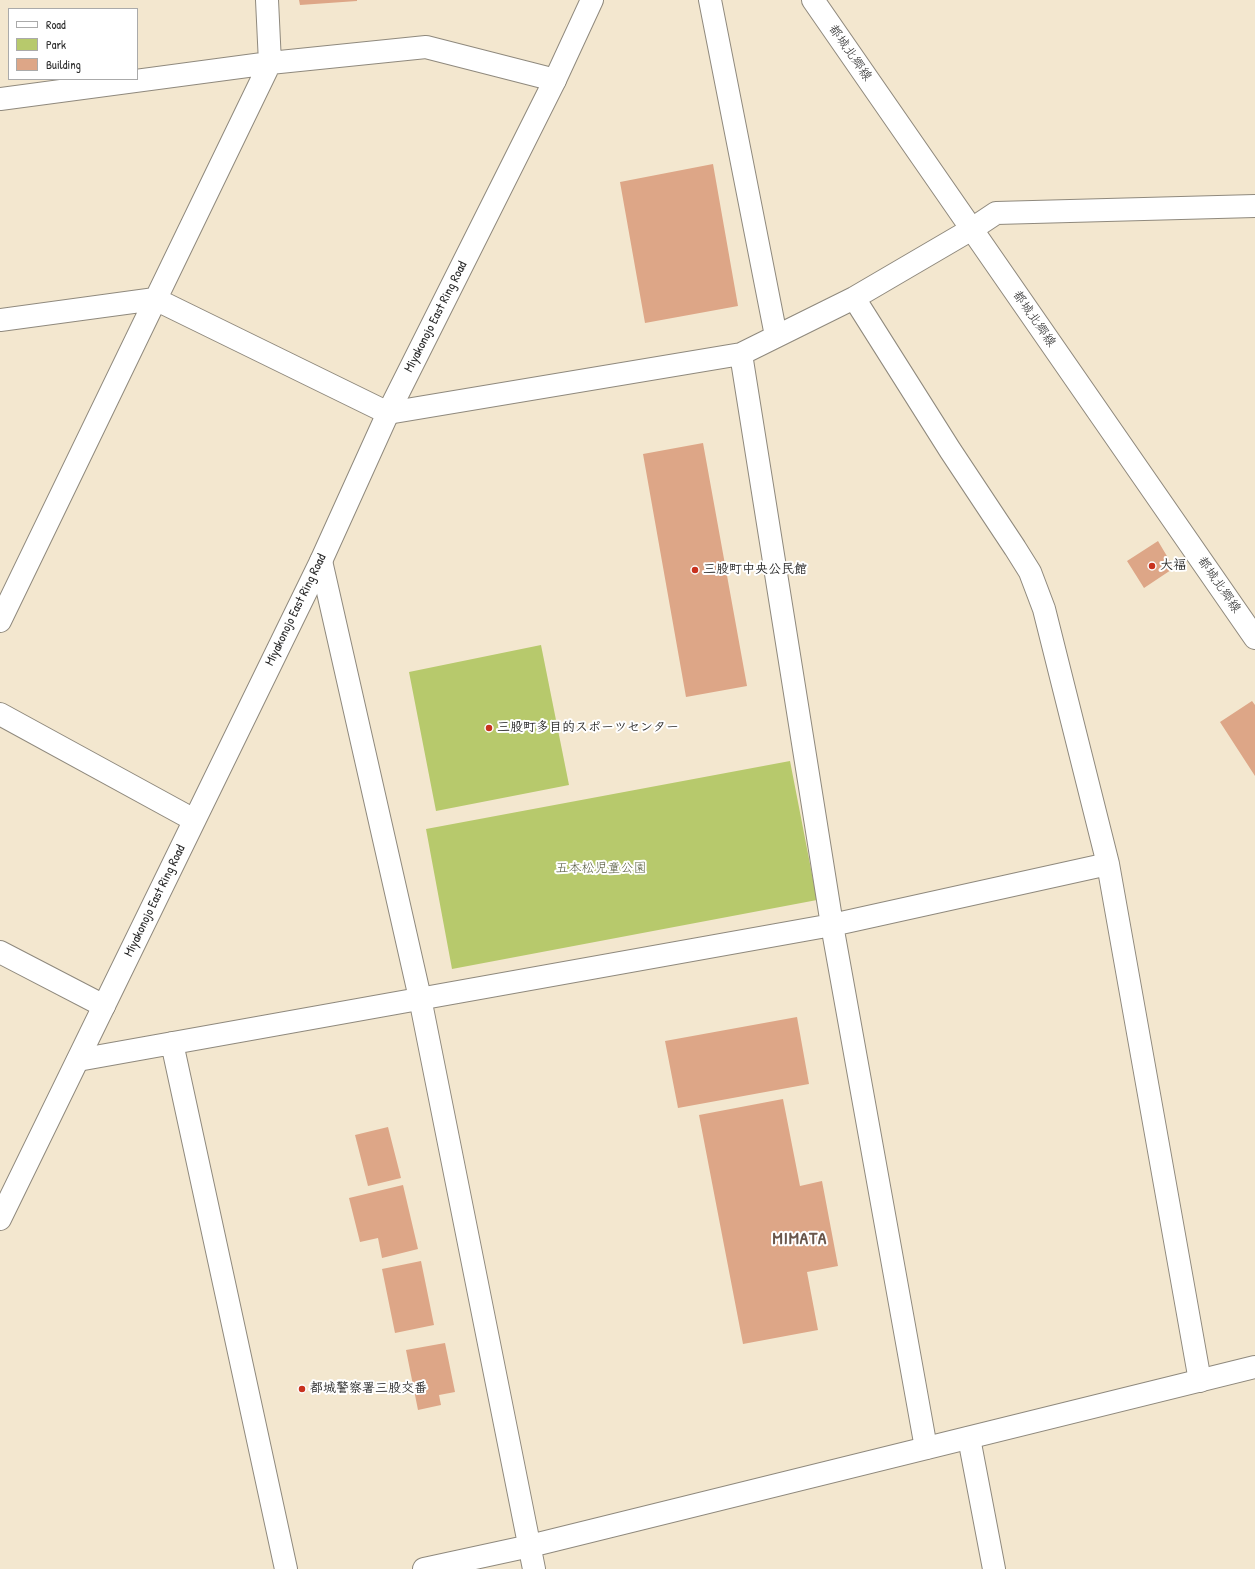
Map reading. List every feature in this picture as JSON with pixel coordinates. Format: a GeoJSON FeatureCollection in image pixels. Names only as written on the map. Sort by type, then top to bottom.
{"type":"FeatureCollection","features":[{"type":"Feature","properties":{"kind":"street"},"geometry":{"type":"LineString","coordinates":[[0,621],[270,63],[267,0]]}},
{"type":"Feature","properties":{"kind":"street","name":"Miyakonojo East Ring Road"},"geometry":{"type":"LineString","coordinates":[[0,1219],[321,561],[388,414],[555,80],[592,0]]}},
{"type":"Feature","properties":{"kind":"street"},"geometry":{"type":"LineString","coordinates":[[710,0],[776,336]]}},
{"type":"Feature","properties":{"kind":"street","name":"都城北郷線"},"geometry":{"type":"LineString","coordinates":[[813,0],[1255,638]]}},
{"type":"Feature","properties":{"kind":"street"},"geometry":{"type":"LineString","coordinates":[[0,99],[270,63],[426,47],[555,80]]}},
{"type":"Feature","properties":{"kind":"street"},"geometry":{"type":"LineString","coordinates":[[0,320],[155,299],[388,414],[741,354],[854,298],[972,229],[996,213],[1255,206]]}},
{"type":"Feature","properties":{"kind":"street"},"geometry":{"type":"LineString","coordinates":[[854,298],[950,450],[1030,572],[1044,609],[1108,864],[1200,1381]]}},
{"type":"Feature","properties":{"kind":"street"},"geometry":{"type":"LineString","coordinates":[[741,354],[832,925],[926,1448]]}},
{"type":"Feature","properties":{"kind":"street"},"geometry":{"type":"LineString","coordinates":[[321,561],[420,998],[534,1569]]}},
{"type":"Feature","properties":{"kind":"street"},"geometry":{"type":"LineString","coordinates":[[0,714],[194,820]]}},
{"type":"Feature","properties":{"kind":"street"},"geometry":{"type":"LineString","coordinates":[[78,1060],[832,925],[1108,864]]}},
{"type":"Feature","properties":{"kind":"street"},"geometry":{"type":"LineString","coordinates":[[0,952],[104,1006]]}},
{"type":"Feature","properties":{"kind":"street"},"geometry":{"type":"LineString","coordinates":[[172,1042],[286,1569]]}},
{"type":"Feature","properties":{"kind":"street"},"geometry":{"type":"LineString","coordinates":[[424,1569],[530,1546],[1255,1367]]}},
{"type":"Feature","properties":{"kind":"street"},"geometry":{"type":"LineString","coordinates":[[969,1438],[994,1569]]}},
{"type":"Feature","properties":{"kind":"green space","name":"三股町多目的スポーツセンター"},"geometry":{"type":"Polygon","coordinates":[[[541,645],[569,785],[436,811],[409,672],[541,645]]]}},
{"type":"Feature","properties":{"kind":"green space","name":"五本松児童公園"},"geometry":{"type":"Polygon","coordinates":[[[790,761],[817,900],[452,969],[426,829],[790,761]]]}},
{"type":"Feature","properties":{"kind":"building"},"geometry":{"type":"Polygon","coordinates":[[[299,0],[357,0],[357,1],[300,5],[299,0]]]}},
{"type":"Feature","properties":{"kind":"building"},"geometry":{"type":"Polygon","coordinates":[[[713,164],[738,306],[645,323],[620,182],[713,164]]]}},
{"type":"Feature","properties":{"kind":"building","name":"三股町中央公民館"},"geometry":{"type":"Polygon","coordinates":[[[703,443],[747,686],[686,697],[643,454],[703,443]]]}},
{"type":"Feature","properties":{"kind":"building"},"geometry":{"type":"Polygon","coordinates":[[[1158,541],[1174,568],[1144,588],[1127,561],[1158,541]]]}},
{"type":"Feature","properties":{"kind":"building"},"geometry":{"type":"Polygon","coordinates":[[[1252,701],[1255,705],[1255,776],[1220,722],[1252,701]]]}},
{"type":"Feature","properties":{"kind":"building"},"geometry":{"type":"Polygon","coordinates":[[[797,1017],[809,1084],[678,1108],[665,1041],[797,1017]]]}},
{"type":"Feature","properties":{"kind":"building"},"geometry":{"type":"Polygon","coordinates":[[[783,1099],[800,1186],[822,1181],[838,1266],[807,1272],[818,1330],[743,1344],[699,1115],[783,1099]]]}},
{"type":"Feature","properties":{"kind":"building"},"geometry":{"type":"Polygon","coordinates":[[[388,1127],[401,1178],[368,1186],[355,1135],[388,1127]]]}},
{"type":"Feature","properties":{"kind":"building"},"geometry":{"type":"Polygon","coordinates":[[[403,1185],[418,1249],[382,1258],[378,1238],[360,1242],[349,1198],[403,1185]]]}},
{"type":"Feature","properties":{"kind":"building"},"geometry":{"type":"Polygon","coordinates":[[[421,1261],[434,1325],[395,1333],[382,1269],[421,1261]]]}},
{"type":"Feature","properties":{"kind":"building"},"geometry":{"type":"Polygon","coordinates":[[[445,1343],[455,1392],[439,1395],[441,1405],[418,1410],[406,1350],[445,1343]]]}},
{"type":"Feature","properties":{"kind":"place","name":"大福"},"geometry":{"type":"Point","coordinates":[1152,566]}},
{"type":"Feature","properties":{"kind":"place","name":"三股町中央公民館"},"geometry":{"type":"Point","coordinates":[695,570]}},
{"type":"Feature","properties":{"kind":"place","name":"三股町多目的スポーツセンター"},"geometry":{"type":"Point","coordinates":[489,728]}},
{"type":"Feature","properties":{"kind":"place","name":"都城警察署三股交番"},"geometry":{"type":"Point","coordinates":[302,1389]}},
{"type":"Feature","properties":{"kind":"district","name":"MIMATA"},"geometry":{"type":"Point","coordinates":[800,1239]}}]}
